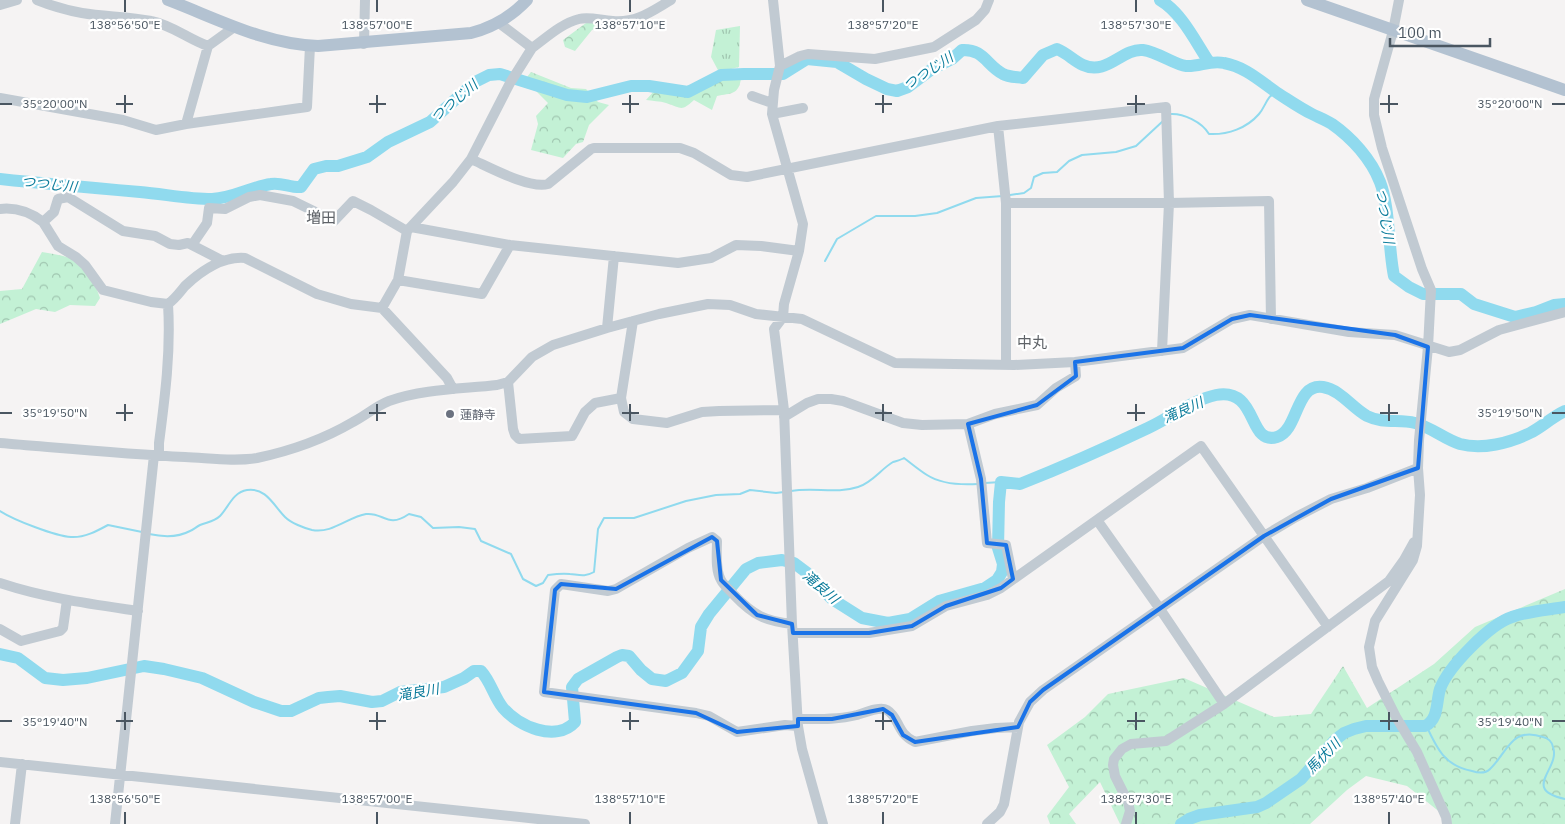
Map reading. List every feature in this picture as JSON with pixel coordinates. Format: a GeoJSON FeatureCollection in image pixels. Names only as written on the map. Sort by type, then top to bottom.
{"type":"FeatureCollection","features":[{"type":"Feature","properties":{"kind":"main road"},"geometry":{"type":"LineString","coordinates":[[168,0],[234,28],[274,40],[310,46],[364,44],[464,34],[486,29],[499,23],[527,0]]}},
{"type":"Feature","properties":{"kind":"main road"},"geometry":{"type":"LineString","coordinates":[[1307,0],[1565,90]]}},
{"type":"Feature","properties":{"kind":"street"},"geometry":{"type":"LineString","coordinates":[[0,5],[17,0]]}},
{"type":"Feature","properties":{"kind":"street"},"geometry":{"type":"LineString","coordinates":[[37,0],[57,8],[83,13],[150,20],[163,24],[192,40],[208,46]]}},
{"type":"Feature","properties":{"kind":"street"},"geometry":{"type":"LineString","coordinates":[[364,44],[365,0]]}},
{"type":"Feature","properties":{"kind":"street"},"geometry":{"type":"LineString","coordinates":[[773,0],[779,72],[772,108],[786,168],[803,224],[799,251],[784,304],[783,317],[774,329],[784,414],[798,723],[802,749],[823,824]]}},
{"type":"Feature","properties":{"kind":"street"},"geometry":{"type":"LineString","coordinates":[[779,72],[800,56],[808,54],[875,59],[934,47],[976,20],[985,10],[989,0]]}},
{"type":"Feature","properties":{"kind":"street"},"geometry":{"type":"LineString","coordinates":[[1399,0],[1393,31],[1374,99],[1377,130],[1422,269],[1432,290],[1419,440],[1418,468],[1420,495],[1417,546],[1413,560],[1375,621],[1369,647],[1372,667],[1396,717],[1417,752],[1447,824]]}},
{"type":"Feature","properties":{"kind":"street"},"geometry":{"type":"LineString","coordinates":[[382,308],[398,280],[409,229],[442,194],[470,159],[513,78],[532,48],[568,23],[577,19],[585,18],[615,22],[631,21],[650,14],[668,1]]}},
{"type":"Feature","properties":{"kind":"street"},"geometry":{"type":"LineString","coordinates":[[499,23],[532,48]]}},
{"type":"Feature","properties":{"kind":"street"},"geometry":{"type":"LineString","coordinates":[[186,124],[208,46],[234,28]]}},
{"type":"Feature","properties":{"kind":"street"},"geometry":{"type":"LineString","coordinates":[[0,98],[123,120],[156,130],[306,107],[310,46]]}},
{"type":"Feature","properties":{"kind":"street"},"geometry":{"type":"LineString","coordinates":[[752,96],[772,108],[803,108]]}},
{"type":"Feature","properties":{"kind":"street"},"geometry":{"type":"LineString","coordinates":[[470,159],[516,179],[543,185],[548,184],[594,148],[680,148],[694,153],[731,175],[748,177],[998,126],[1166,107],[1169,203],[1162,351]]}},
{"type":"Feature","properties":{"kind":"street"},"geometry":{"type":"LineString","coordinates":[[998,126],[1006,203],[1006,365]]}},
{"type":"Feature","properties":{"kind":"street"},"geometry":{"type":"LineString","coordinates":[[192,245],[207,223],[209,208],[225,208],[249,197],[260,195],[294,201],[334,220],[353,201],[409,229],[510,245],[614,256],[678,262],[711,258],[736,245],[799,251]]}},
{"type":"Feature","properties":{"kind":"street"},"geometry":{"type":"LineString","coordinates":[[43,222],[54,212],[58,199],[68,197],[123,231],[155,236],[170,244],[188,243],[223,261]]}},
{"type":"Feature","properties":{"kind":"street"},"geometry":{"type":"LineString","coordinates":[[1006,203],[1270,201],[1272,319]]}},
{"type":"Feature","properties":{"kind":"street"},"geometry":{"type":"LineString","coordinates":[[0,209],[16,209],[33,214],[43,222],[58,246],[76,256],[85,265],[103,290],[151,302],[168,304]]}},
{"type":"Feature","properties":{"kind":"street"},"geometry":{"type":"LineString","coordinates":[[398,280],[482,294],[510,245]]}},
{"type":"Feature","properties":{"kind":"street"},"geometry":{"type":"LineString","coordinates":[[607,328],[614,256]]}},
{"type":"Feature","properties":{"kind":"street"},"geometry":{"type":"LineString","coordinates":[[115,824],[146,534],[170,359],[168,304],[207,268],[223,261],[240,257],[246,258],[317,294],[352,304],[382,308],[447,378],[453,389]]}},
{"type":"Feature","properties":{"kind":"street"},"geometry":{"type":"LineString","coordinates":[[0,443],[238,460],[276,454],[323,437],[353,423],[388,401],[403,396],[498,385],[508,382],[532,357],[544,350],[607,328],[659,314],[708,304],[730,305],[756,314],[802,319],[895,364],[1006,365],[1075,362],[1162,351],[1183,348],[1232,319],[1250,315],[1349,332],[1395,335],[1428,347],[1449,352],[1460,350],[1499,330],[1565,312]]}},
{"type":"Feature","properties":{"kind":"street"},"geometry":{"type":"LineString","coordinates":[[633,321],[621,398],[624,412],[633,419],[656,422],[667,423],[689,415],[711,411],[784,414],[807,403],[818,400],[831,400],[843,401],[903,424],[968,424],[995,414],[1037,405],[1056,388],[1076,376],[1075,362]]}},
{"type":"Feature","properties":{"kind":"street"},"geometry":{"type":"LineString","coordinates":[[508,382],[514,435],[519,440],[572,436],[585,412],[595,403],[621,398]]}},
{"type":"Feature","properties":{"kind":"street"},"geometry":{"type":"LineString","coordinates":[[968,424],[982,485],[987,543],[1006,545],[1013,579]]}},
{"type":"Feature","properties":{"kind":"street"},"geometry":{"type":"LineString","coordinates":[[1018,727],[988,729],[915,742],[902,735],[892,715],[883,709],[842,718],[737,732],[709,716],[696,713],[544,692],[555,590],[561,584],[608,591],[616,589],[688,548],[712,537],[717,541],[718,571],[721,580],[756,615],[793,629],[869,633],[912,626],[946,606],[994,592],[1201,446],[1328,627]]}},
{"type":"Feature","properties":{"kind":"street"},"geometry":{"type":"LineString","coordinates":[[987,824],[1000,812],[1004,804],[1019,722],[1027,707],[1043,690],[1264,536],[1296,517],[1332,499],[1367,488],[1418,468]]}},
{"type":"Feature","properties":{"kind":"street"},"geometry":{"type":"LineString","coordinates":[[1097,520],[1224,704]]}},
{"type":"Feature","properties":{"kind":"street"},"geometry":{"type":"LineString","coordinates":[[1126,824],[1130,811],[1128,802],[1115,776],[1113,765],[1114,759],[1122,749],[1131,744],[1166,742],[1224,704],[1389,582],[1418,535]]}},
{"type":"Feature","properties":{"kind":"street"},"geometry":{"type":"LineString","coordinates":[[0,583],[19,590],[67,600],[138,611]]}},
{"type":"Feature","properties":{"kind":"street"},"geometry":{"type":"LineString","coordinates":[[0,629],[21,641],[60,632],[64,628],[67,600]]}},
{"type":"Feature","properties":{"kind":"street"},"geometry":{"type":"LineString","coordinates":[[0,762],[578,824]]}},
{"type":"Feature","properties":{"kind":"street"},"geometry":{"type":"LineString","coordinates":[[16,824],[22,764]]}},
{"type":"Feature","properties":{"kind":"highlighted area"},"geometry":{"type":"Polygon","coordinates":[[[1250,315],[1395,335],[1428,347],[1418,468],[1331,499],[1264,536],[1043,690],[1030,702],[1018,727],[915,742],[903,735],[892,715],[883,709],[832,719],[798,719],[798,726],[737,732],[696,713],[544,692],[555,590],[561,584],[616,589],[712,537],[717,541],[721,580],[757,615],[792,624],[793,633],[869,633],[912,626],[946,606],[1001,588],[1013,579],[1006,545],[987,543],[981,479],[968,424],[1037,405],[1076,376],[1075,362],[1183,348],[1232,319],[1250,315]]]}},
{"type":"Feature","properties":{"kind":"green space"},"geometry":{"type":"Polygon","coordinates":[[[586,23],[594,23],[598,28],[592,30],[575,51],[565,47],[563,40],[586,23]]]}},
{"type":"Feature","properties":{"kind":"green space"},"geometry":{"type":"Polygon","coordinates":[[[740,26],[739,67],[719,72],[711,57],[716,30],[740,26]]]}},
{"type":"Feature","properties":{"kind":"green space"},"geometry":{"type":"Polygon","coordinates":[[[531,72],[571,88],[586,89],[598,102],[609,105],[589,125],[583,142],[576,144],[563,158],[531,150],[538,124],[536,116],[548,103],[536,91],[520,86],[531,72]]]}},
{"type":"Feature","properties":{"kind":"green space"},"geometry":{"type":"Polygon","coordinates":[[[718,75],[741,78],[740,84],[734,92],[717,96],[712,110],[694,100],[684,108],[681,108],[664,102],[646,100],[654,91],[696,86],[718,75]]]}},
{"type":"Feature","properties":{"kind":"green space"},"geometry":{"type":"Polygon","coordinates":[[[42,252],[73,259],[80,263],[91,276],[100,298],[95,306],[70,305],[55,312],[36,309],[0,324],[0,291],[22,289],[42,252]]]}},
{"type":"Feature","properties":{"kind":"green space"},"geometry":{"type":"Polygon","coordinates":[[[1565,589],[1565,824],[1447,824],[1446,817],[1407,786],[1366,776],[1347,790],[1310,824],[1120,824],[1100,782],[1069,814],[1076,824],[1050,824],[1047,816],[1069,787],[1047,745],[1085,717],[1108,694],[1184,678],[1274,717],[1311,714],[1343,666],[1367,708],[1434,664],[1475,627],[1565,589]]]}},
{"type":"Feature","properties":{"kind":"waterway"},"geometry":{"type":"LineString","coordinates":[[1160,0],[1175,12],[1209,62]]}},
{"type":"Feature","properties":{"kind":"waterway","name":"つつじ川"},"geometry":{"type":"LineString","coordinates":[[0,179],[203,199],[228,197],[271,184],[301,187],[314,169],[338,166],[367,157],[388,142],[430,122],[475,82],[489,75],[500,74],[567,95],[587,97],[631,86],[649,86],[688,92],[721,75],[783,74],[807,59],[837,62],[866,79],[887,89],[897,91],[908,87],[932,69],[952,59],[962,50],[975,52],[1005,75],[1023,78],[1043,55],[1057,49],[1083,65],[1092,67],[1107,65],[1128,53],[1143,50],[1186,66],[1219,62],[1232,65],[1253,76],[1299,107],[1332,124],[1347,136],[1372,165],[1380,182],[1386,204],[1394,276],[1409,287],[1423,294],[1461,294],[1474,304],[1515,317],[1554,305],[1565,304]]}},
{"type":"Feature","properties":{"kind":"waterway"},"geometry":{"type":"LineString","coordinates":[[1170,114],[1192,119],[1209,134],[1230,132],[1243,127],[1254,119],[1268,99],[1276,92]]}},
{"type":"Feature","properties":{"kind":"waterway"},"geometry":{"type":"LineString","coordinates":[[1010,195],[1024,193],[1031,188],[1034,177],[1043,173],[1057,172],[1069,161],[1082,155],[1116,152],[1136,146],[1163,121]]}},
{"type":"Feature","properties":{"kind":"waterway"},"geometry":{"type":"LineString","coordinates":[[825,261],[837,239],[876,216],[915,216],[937,213],[976,198],[1003,196]]}},
{"type":"Feature","properties":{"kind":"waterway","name":"滝良川"},"geometry":{"type":"LineString","coordinates":[[0,654],[18,658],[45,678],[63,680],[87,678],[144,666],[164,669],[202,678],[254,702],[281,711],[291,711],[319,698],[328,697],[340,696],[372,702],[382,701],[400,692],[444,687],[474,671],[481,671],[500,704],[510,715],[527,726],[538,730],[558,731],[567,728],[575,722],[572,687],[578,679],[617,657],[622,655],[629,656],[652,679],[666,681],[682,673],[698,651],[701,627],[709,614],[746,569],[758,563],[782,560],[794,563],[806,572],[832,599],[862,618],[888,623],[910,619],[939,601],[985,588],[997,580],[1002,572],[1003,564],[998,548],[1001,482],[1020,484],[1036,478],[1156,424],[1207,397],[1230,395],[1239,399],[1246,407],[1261,433],[1268,437],[1277,437],[1290,426],[1307,392],[1314,388],[1323,387],[1341,395],[1367,416],[1385,421],[1415,423],[1427,427],[1454,442],[1469,446],[1487,446],[1522,437],[1565,411]]}},
{"type":"Feature","properties":{"kind":"waterway"},"geometry":{"type":"LineString","coordinates":[[791,491],[842,490],[858,487],[868,482],[893,462],[904,458],[933,478],[959,484],[978,484]]}},
{"type":"Feature","properties":{"kind":"waterway"},"geometry":{"type":"LineString","coordinates":[[985,483],[1001,482]]}},
{"type":"Feature","properties":{"kind":"waterway"},"geometry":{"type":"LineString","coordinates":[[149,534],[170,536],[185,533],[218,518],[231,501],[242,491],[254,490],[269,498],[288,519],[312,530],[326,530],[366,514],[377,515],[390,520],[396,520],[409,514],[421,517],[433,528],[459,527],[475,529],[481,541],[511,554],[523,579],[536,586],[543,583],[548,575],[585,575],[594,572],[598,529],[604,518],[634,518],[686,501],[716,495],[740,494],[750,490],[784,492]]}},
{"type":"Feature","properties":{"kind":"waterway"},"geometry":{"type":"LineString","coordinates":[[0,511],[35,527],[64,536],[76,537],[86,535],[108,525],[142,532]]}},
{"type":"Feature","properties":{"kind":"waterway","name":"馬伏川"},"geometry":{"type":"LineString","coordinates":[[1181,824],[1200,815],[1257,807],[1266,803],[1301,779],[1335,740],[1344,733],[1366,726],[1425,726],[1430,723],[1435,715],[1440,689],[1444,680],[1460,658],[1482,637],[1503,621],[1512,617],[1565,607]]}},
{"type":"Feature","properties":{"kind":"waterway"},"geometry":{"type":"LineString","coordinates":[[1426,725],[1438,749],[1448,761],[1463,769],[1479,773],[1490,769],[1511,742],[1517,738],[1524,735],[1547,738],[1551,742],[1554,755],[1545,778],[1545,790],[1552,795],[1565,799]]}},
{"type":"Feature","properties":{"kind":"place","name":"蓮静寺"},"geometry":{"type":"Point","coordinates":[450,414]}},
{"type":"Feature","properties":{"kind":"district","name":"増田"},"geometry":{"type":"Point","coordinates":[321,217]}},
{"type":"Feature","properties":{"kind":"district","name":"中丸"},"geometry":{"type":"Point","coordinates":[1032,342]}}]}
